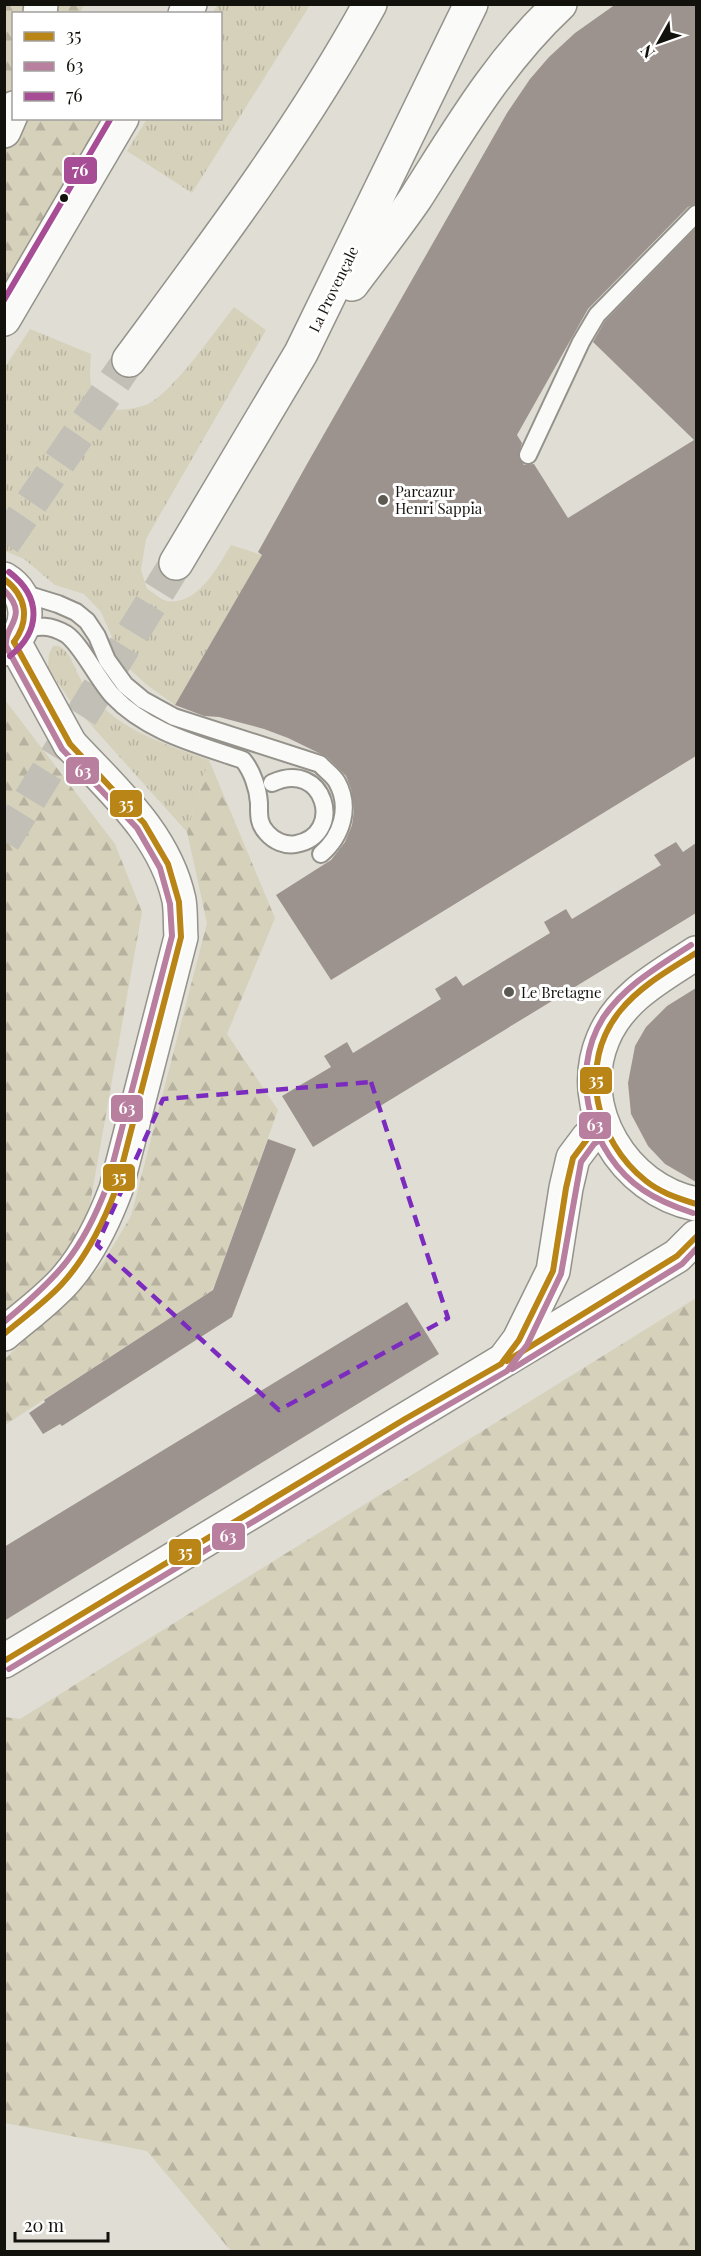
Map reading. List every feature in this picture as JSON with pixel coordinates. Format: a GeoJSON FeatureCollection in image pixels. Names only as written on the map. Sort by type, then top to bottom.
{"type":"FeatureCollection","features":[{"type":"Feature","properties":{"kind":"main road"},"geometry":{"type":"LineString","coordinates":[[129,360],[220,236],[305,112],[370,4]]}},
{"type":"Feature","properties":{"kind":"main road","name":"La Provençale"},"geometry":{"type":"LineString","coordinates":[[176,563],[301,353],[471,4]]}},
{"type":"Feature","properties":{"kind":"main road"},"geometry":{"type":"LineString","coordinates":[[301,353],[414,201],[488,84],[513,53],[560,4]]}},
{"type":"Feature","properties":{"kind":"main road"},"geometry":{"type":"LineString","coordinates":[[4,131],[12,113]]}},
{"type":"Feature","properties":{"kind":"main road"},"geometry":{"type":"LineString","coordinates":[[4,319],[121,120]]}},
{"type":"Feature","properties":{"kind":"main road"},"geometry":{"type":"LineString","coordinates":[[11,585],[26,610],[14,640],[70,744]]}},
{"type":"Feature","properties":{"kind":"main road"},"geometry":{"type":"LineString","coordinates":[[4,674],[144,823],[168,864],[179,902],[181,937],[116,1189],[105,1220],[66,1279],[4,1334]]}},
{"type":"Feature","properties":{"kind":"main road"},"geometry":{"type":"LineString","coordinates":[[696,953],[635,994],[616,1016],[603,1038],[593,1069],[595,1100],[603,1127],[620,1156],[640,1176],[661,1192],[684,1202],[696,1204]]}},
{"type":"Feature","properties":{"kind":"main road"},"geometry":{"type":"LineString","coordinates":[[501,1364],[519,1340],[553,1271],[573,1158],[588,1138],[603,1127]]}},
{"type":"Feature","properties":{"kind":"main road"},"geometry":{"type":"LineString","coordinates":[[4,1661],[394,1425],[501,1364],[677,1256],[696,1237]]}},
{"type":"Feature","properties":{"kind":"lane"},"geometry":{"type":"LineString","coordinates":[[528,455],[581,342],[597,315],[696,214]]}},
{"type":"Feature","properties":{"kind":"lane"},"geometry":{"type":"LineString","coordinates":[[11,585],[76,612],[87,621],[97,636],[107,660],[125,685],[143,700],[174,717],[320,764],[336,781],[343,800],[343,820],[338,836],[321,854]]}},
{"type":"Feature","properties":{"kind":"lane"},"geometry":{"type":"LineString","coordinates":[[14,640],[38,625],[67,635],[113,697],[130,712],[164,733],[243,760],[250,768],[259,802],[260,822],[272,838],[291,844],[311,838],[319,830],[324,819],[325,807],[322,796],[305,780],[294,777],[283,778],[272,783]]}},
{"type":"Feature","properties":{"kind":"highlighted area"},"geometry":{"type":"Polygon","coordinates":[[[371,1082],[448,1318],[279,1410],[97,1245],[163,1099],[371,1082]]]}},
{"type":"Feature","properties":{"kind":"green space"},"geometry":{"type":"Polygon","coordinates":[[[218,4],[310,5],[192,193],[127,151],[146,120],[222,120],[222,12],[213,12],[218,4]]]}},
{"type":"Feature","properties":{"kind":"green space"},"geometry":{"type":"Polygon","coordinates":[[[5,5],[84,5],[80,12],[12,12],[12,120],[102,120],[5,302],[5,5]]]}},
{"type":"Feature","properties":{"kind":"green space"},"geometry":{"type":"Polygon","coordinates":[[[234,307],[266,330],[146,539],[141,570],[147,589],[167,601],[178,601],[188,597],[206,583],[231,545],[262,555],[175,705],[147,685],[124,664],[101,612],[84,594],[55,585],[24,559],[5,551],[5,367],[30,329],[91,354],[91,387],[98,401],[104,406],[116,410],[140,407],[148,404],[170,387],[194,360],[234,307]]]}},
{"type":"Feature","properties":{"kind":"green space"},"geometry":{"type":"Polygon","coordinates":[[[53,646],[59,646],[67,652],[87,689],[116,718],[154,739],[209,760],[187,832],[73,705],[48,668],[49,654],[53,646]]]}},
{"type":"Feature","properties":{"kind":"green space"},"geometry":{"type":"Polygon","coordinates":[[[5,700],[115,844],[142,912],[84,1238],[5,1313],[5,700]]]}},
{"type":"Feature","properties":{"kind":"green space"},"geometry":{"type":"Polygon","coordinates":[[[209,760],[275,918],[227,1034],[278,1110],[211,1291],[5,1425],[5,1359],[101,1266],[131,1216],[207,923],[187,832],[209,760]]]}},
{"type":"Feature","properties":{"kind":"green space"},"geometry":{"type":"Polygon","coordinates":[[[696,1298],[696,2251],[231,2251],[147,2151],[5,2123],[5,1717],[20,1719],[696,1298]]]}},
{"type":"Feature","properties":{"kind":"building","name":"Parcazur Henri Sappia"},"geometry":{"type":"Polygon","coordinates":[[[616,4],[696,4],[696,204],[688,207],[588,309],[517,435],[522,443],[518,456],[524,465],[534,464],[568,518],[694,440],[593,342],[605,321],[696,228],[696,756],[331,980],[276,895],[331,860],[345,842],[352,825],[354,811],[351,789],[346,776],[327,757],[288,738],[219,717],[204,716],[175,705],[262,555],[258,552],[307,464],[507,113],[530,79],[549,57],[575,33],[616,4]]]}},
{"type":"Feature","properties":{"kind":"building","name":"Le Bretagne"},"geometry":{"type":"Polygon","coordinates":[[[676,842],[683,852],[696,843],[696,913],[313,1147],[282,1096],[331,1067],[324,1056],[347,1042],[353,1053],[441,999],[435,989],[456,976],[463,986],[550,933],[544,922],[566,909],[572,919],[661,865],[654,855],[676,842]]]}},
{"type":"Feature","properties":{"kind":"building"},"geometry":{"type":"Polygon","coordinates":[[[696,988],[696,1182],[665,1164],[648,1146],[631,1114],[628,1083],[635,1046],[646,1027],[667,1006],[696,988]]]}},
{"type":"Feature","properties":{"kind":"building"},"geometry":{"type":"Polygon","coordinates":[[[268,1139],[296,1149],[232,1317],[62,1426],[60,1424],[43,1434],[29,1413],[45,1402],[44,1400],[213,1290],[268,1139]]]}},
{"type":"Feature","properties":{"kind":"building"},"geometry":{"type":"Polygon","coordinates":[[[407,1302],[439,1354],[4,1621],[4,1547],[407,1302]]]}},
{"type":"Feature","properties":{"kind":"tunnel"},"geometry":{"type":"LineString","coordinates":[[4,543],[129,360]]}},
{"type":"Feature","properties":{"kind":"tunnel"},"geometry":{"type":"LineString","coordinates":[[4,841],[176,563]]}},
{"type":"Feature","properties":{"kind":"transit line","name":"76"},"geometry":{"type":"LineString","coordinates":[[4,300],[110,120]]}},
{"type":"Feature","properties":{"kind":"transit line","name":"76"},"geometry":{"type":"LineString","coordinates":[[9,572],[27,592],[34,614],[28,636],[10,656]]}},
{"type":"Feature","properties":{"kind":"transit line","name":"35"},"geometry":{"type":"LineString","coordinates":[[4,579],[18,593],[24,609],[22,625],[14,642]]}},
{"type":"Feature","properties":{"kind":"transit line","name":"63"},"geometry":{"type":"LineString","coordinates":[[4,590],[12,599],[16,614],[6,639],[6,646],[62,749],[137,828],[160,868],[170,904],[172,936],[107,1186],[98,1209],[78,1246],[54,1277],[4,1322]]}},
{"type":"Feature","properties":{"kind":"transit line","name":"35"},"geometry":{"type":"LineString","coordinates":[[4,1334],[48,1298],[70,1275],[86,1252],[105,1215],[116,1189],[181,937],[179,902],[168,864],[144,823],[70,744],[14,642]]}},
{"type":"Feature","properties":{"kind":"transit line","name":"63"},"geometry":{"type":"LineString","coordinates":[[691,945],[632,986],[611,1007],[592,1040],[587,1063],[586,1088],[590,1111],[598,1135],[609,1156],[625,1175],[655,1197],[693,1213]]}},
{"type":"Feature","properties":{"kind":"transit line","name":"35"},"geometry":{"type":"LineString","coordinates":[[696,953],[646,986],[620,1011],[607,1032],[599,1054],[596,1078],[598,1101],[604,1124],[614,1145],[628,1164],[658,1189],[696,1204]]}},
{"type":"Feature","properties":{"kind":"transit line","name":"35"},"geometry":{"type":"LineString","coordinates":[[4,1661],[405,1419],[501,1364],[519,1340],[553,1271],[573,1158],[588,1138],[603,1127]]}},
{"type":"Feature","properties":{"kind":"transit line","name":"63"},"geometry":{"type":"LineString","coordinates":[[9,1669],[507,1371],[527,1345],[561,1274],[581,1162],[594,1144],[608,1134]]}},
{"type":"Feature","properties":{"kind":"transit line","name":"35"},"geometry":{"type":"LineString","coordinates":[[507,1361],[677,1256],[696,1237]]}},
{"type":"Feature","properties":{"kind":"transit line","name":"63"},"geometry":{"type":"LineString","coordinates":[[512,1369],[682,1264],[696,1249]]}},
{"type":"Feature","properties":{"kind":"place","name":"Parcazur Henri Sappia"},"geometry":{"type":"Point","coordinates":[383,500]}},
{"type":"Feature","properties":{"kind":"place","name":"Le Bretagne"},"geometry":{"type":"Point","coordinates":[509,992]}}]}
